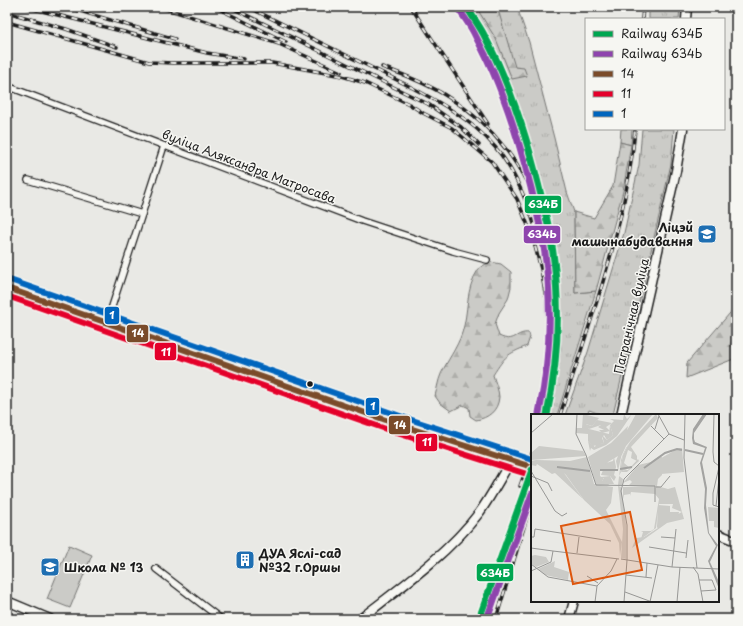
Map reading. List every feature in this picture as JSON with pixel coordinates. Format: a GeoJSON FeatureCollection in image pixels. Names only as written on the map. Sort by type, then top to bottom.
{"type":"FeatureCollection","features":[{"type":"Feature","properties":{"kind":"main road"},"geometry":{"type":"LineString","coordinates":[[686,18],[687,7]]}},
{"type":"Feature","properties":{"kind":"main road","name":"Пагранічная вуліца"},"geometry":{"type":"LineString","coordinates":[[621,414],[676,171],[683,130]]}},
{"type":"Feature","properties":{"kind":"main road"},"geometry":{"type":"LineString","coordinates":[[7,288],[402,426],[525,465]]}},
{"type":"Feature","properties":{"kind":"main road"},"geometry":{"type":"LineString","coordinates":[[360,619],[419,573],[456,539],[479,513],[511,461]]}},
{"type":"Feature","properties":{"kind":"main road"},"geometry":{"type":"LineString","coordinates":[[719,534],[736,541]]}},
{"type":"Feature","properties":{"kind":"main road"},"geometry":{"type":"LineString","coordinates":[[7,602],[50,619]]}},
{"type":"Feature","properties":{"kind":"main road"},"geometry":{"type":"LineString","coordinates":[[569,619],[574,602]]}},
{"type":"Feature","properties":{"kind":"street","name":"вуліца Аляксандра Матросава"},"geometry":{"type":"LineString","coordinates":[[7,86],[362,221],[453,251],[487,260]]}},
{"type":"Feature","properties":{"kind":"street"},"geometry":{"type":"LineString","coordinates":[[107,322],[164,146]]}},
{"type":"Feature","properties":{"kind":"street"},"geometry":{"type":"LineString","coordinates":[[28,180],[142,214]]}},
{"type":"Feature","properties":{"kind":"street"},"geometry":{"type":"LineString","coordinates":[[156,569],[221,619]]}},
{"type":"Feature","properties":{"kind":"green space"},"geometry":{"type":"Polygon","coordinates":[[[472,7],[517,7],[529,42],[567,192],[574,212],[575,293],[596,291],[557,414],[550,414],[555,396],[561,348],[560,300],[551,229],[534,152],[509,82],[472,7]]]}},
{"type":"Feature","properties":{"kind":"green space"},"geometry":{"type":"Polygon","coordinates":[[[476,7],[494,7],[499,13],[515,67],[524,68],[527,76],[512,79],[496,39],[476,7]]]}},
{"type":"Feature","properties":{"kind":"green space"},"geometry":{"type":"Polygon","coordinates":[[[649,7],[680,7],[679,18],[649,18],[649,7]]]}},
{"type":"Feature","properties":{"kind":"green space"},"geometry":{"type":"Polygon","coordinates":[[[621,130],[632,130],[631,145],[620,142],[621,130]]]}},
{"type":"Feature","properties":{"kind":"green space"},"geometry":{"type":"Polygon","coordinates":[[[642,130],[674,130],[671,164],[613,414],[600,414],[589,410],[587,414],[565,414],[588,352],[624,233],[639,165],[642,130]]]}},
{"type":"Feature","properties":{"kind":"green space"},"geometry":{"type":"Polygon","coordinates":[[[620,142],[631,145],[623,191],[596,291],[575,293],[574,212],[594,218],[613,186],[620,142]]]}},
{"type":"Feature","properties":{"kind":"green space"},"geometry":{"type":"Polygon","coordinates":[[[491,262],[501,264],[511,272],[511,287],[508,299],[499,313],[495,324],[499,336],[509,339],[521,334],[529,333],[530,337],[527,346],[507,356],[493,375],[499,395],[497,406],[492,413],[485,418],[476,420],[470,416],[469,408],[463,405],[451,411],[440,403],[435,396],[441,374],[462,333],[469,293],[474,277],[480,267],[491,262]]]}},
{"type":"Feature","properties":{"kind":"green space"},"geometry":{"type":"Polygon","coordinates":[[[736,306],[736,358],[686,378],[687,363],[736,306]]]}},
{"type":"Feature","properties":{"kind":"green space"},"geometry":{"type":"Polygon","coordinates":[[[69,545],[92,555],[70,608],[47,599],[69,545]]]}},
{"type":"Feature","properties":{"kind":"railway"},"geometry":{"type":"LineString","coordinates":[[26,7],[207,53],[244,59]]}},
{"type":"Feature","properties":{"kind":"railway"},"geometry":{"type":"LineString","coordinates":[[66,7],[175,39]]}},
{"type":"Feature","properties":{"kind":"railway"},"geometry":{"type":"LineString","coordinates":[[160,7],[279,44],[341,72]]}},
{"type":"Feature","properties":{"kind":"railway"},"geometry":{"type":"LineString","coordinates":[[215,7],[286,42]]}},
{"type":"Feature","properties":{"kind":"railway"},"geometry":{"type":"LineString","coordinates":[[230,7],[428,104],[461,127],[479,145]]}},
{"type":"Feature","properties":{"kind":"railway"},"geometry":{"type":"LineString","coordinates":[[248,7],[417,90],[465,119],[486,137],[509,167],[527,203],[538,238]]}},
{"type":"Feature","properties":{"kind":"railway"},"geometry":{"type":"LineString","coordinates":[[411,7],[488,124]]}},
{"type":"Feature","properties":{"kind":"railway"},"geometry":{"type":"LineString","coordinates":[[642,18],[643,7]]}},
{"type":"Feature","properties":{"kind":"railway"},"geometry":{"type":"LineString","coordinates":[[7,12],[66,29],[117,47]]}},
{"type":"Feature","properties":{"kind":"railway"},"geometry":{"type":"LineString","coordinates":[[7,22],[149,62],[272,63],[342,76],[365,83],[409,104],[452,128],[492,162],[517,199],[532,235],[541,269],[546,299],[548,353],[541,414]]}},
{"type":"Feature","properties":{"kind":"railway"},"geometry":{"type":"LineString","coordinates":[[382,67],[416,80],[448,97],[479,120],[506,149],[526,182],[540,218],[548,281]]}},
{"type":"Feature","properties":{"kind":"railway"},"geometry":{"type":"LineString","coordinates":[[560,414],[595,309],[615,238],[624,202],[635,130]]}},
{"type":"Feature","properties":{"kind":"railway"},"geometry":{"type":"LineString","coordinates":[[520,486],[531,455]]}},
{"type":"Feature","properties":{"kind":"railway"},"geometry":{"type":"LineString","coordinates":[[496,619],[531,504]]}},
{"type":"Feature","properties":{"kind":"rail line","name":"634Б"},"geometry":{"type":"LineString","coordinates":[[467,7],[492,51],[516,108],[534,167],[550,233],[556,284],[557,328],[554,371],[547,414]]}},
{"type":"Feature","properties":{"kind":"rail line","name":"634Ь"},"geometry":{"type":"LineString","coordinates":[[460,11],[473,30],[494,73],[515,130],[542,234],[548,284],[549,327],[546,370],[539,413]]}},
{"type":"Feature","properties":{"kind":"rail line","name":"634Б"},"geometry":{"type":"LineString","coordinates":[[479,619],[531,473]]}},
{"type":"Feature","properties":{"kind":"rail line","name":"634Ь"},"geometry":{"type":"LineString","coordinates":[[487,619],[531,497]]}},
{"type":"Feature","properties":{"kind":"transit line","name":"1"},"geometry":{"type":"LineString","coordinates":[[10,280],[406,418],[531,459]]}},
{"type":"Feature","properties":{"kind":"transit line","name":"14"},"geometry":{"type":"LineString","coordinates":[[7,288],[403,426],[531,467]]}},
{"type":"Feature","properties":{"kind":"transit line","name":"11"},"geometry":{"type":"LineString","coordinates":[[7,296],[400,434],[530,475]]}},
{"type":"Feature","properties":{"kind":"place","name":"Ліцэй машынабудавання"},"geometry":{"type":"Point","coordinates":[707,234]}},
{"type":"Feature","properties":{"kind":"place","name":"ДУА Яслі-сад №32 г.Оршы"},"geometry":{"type":"Point","coordinates":[245,560]}},
{"type":"Feature","properties":{"kind":"place","name":"Школа № 13"},"geometry":{"type":"Point","coordinates":[50,567]}}]}
